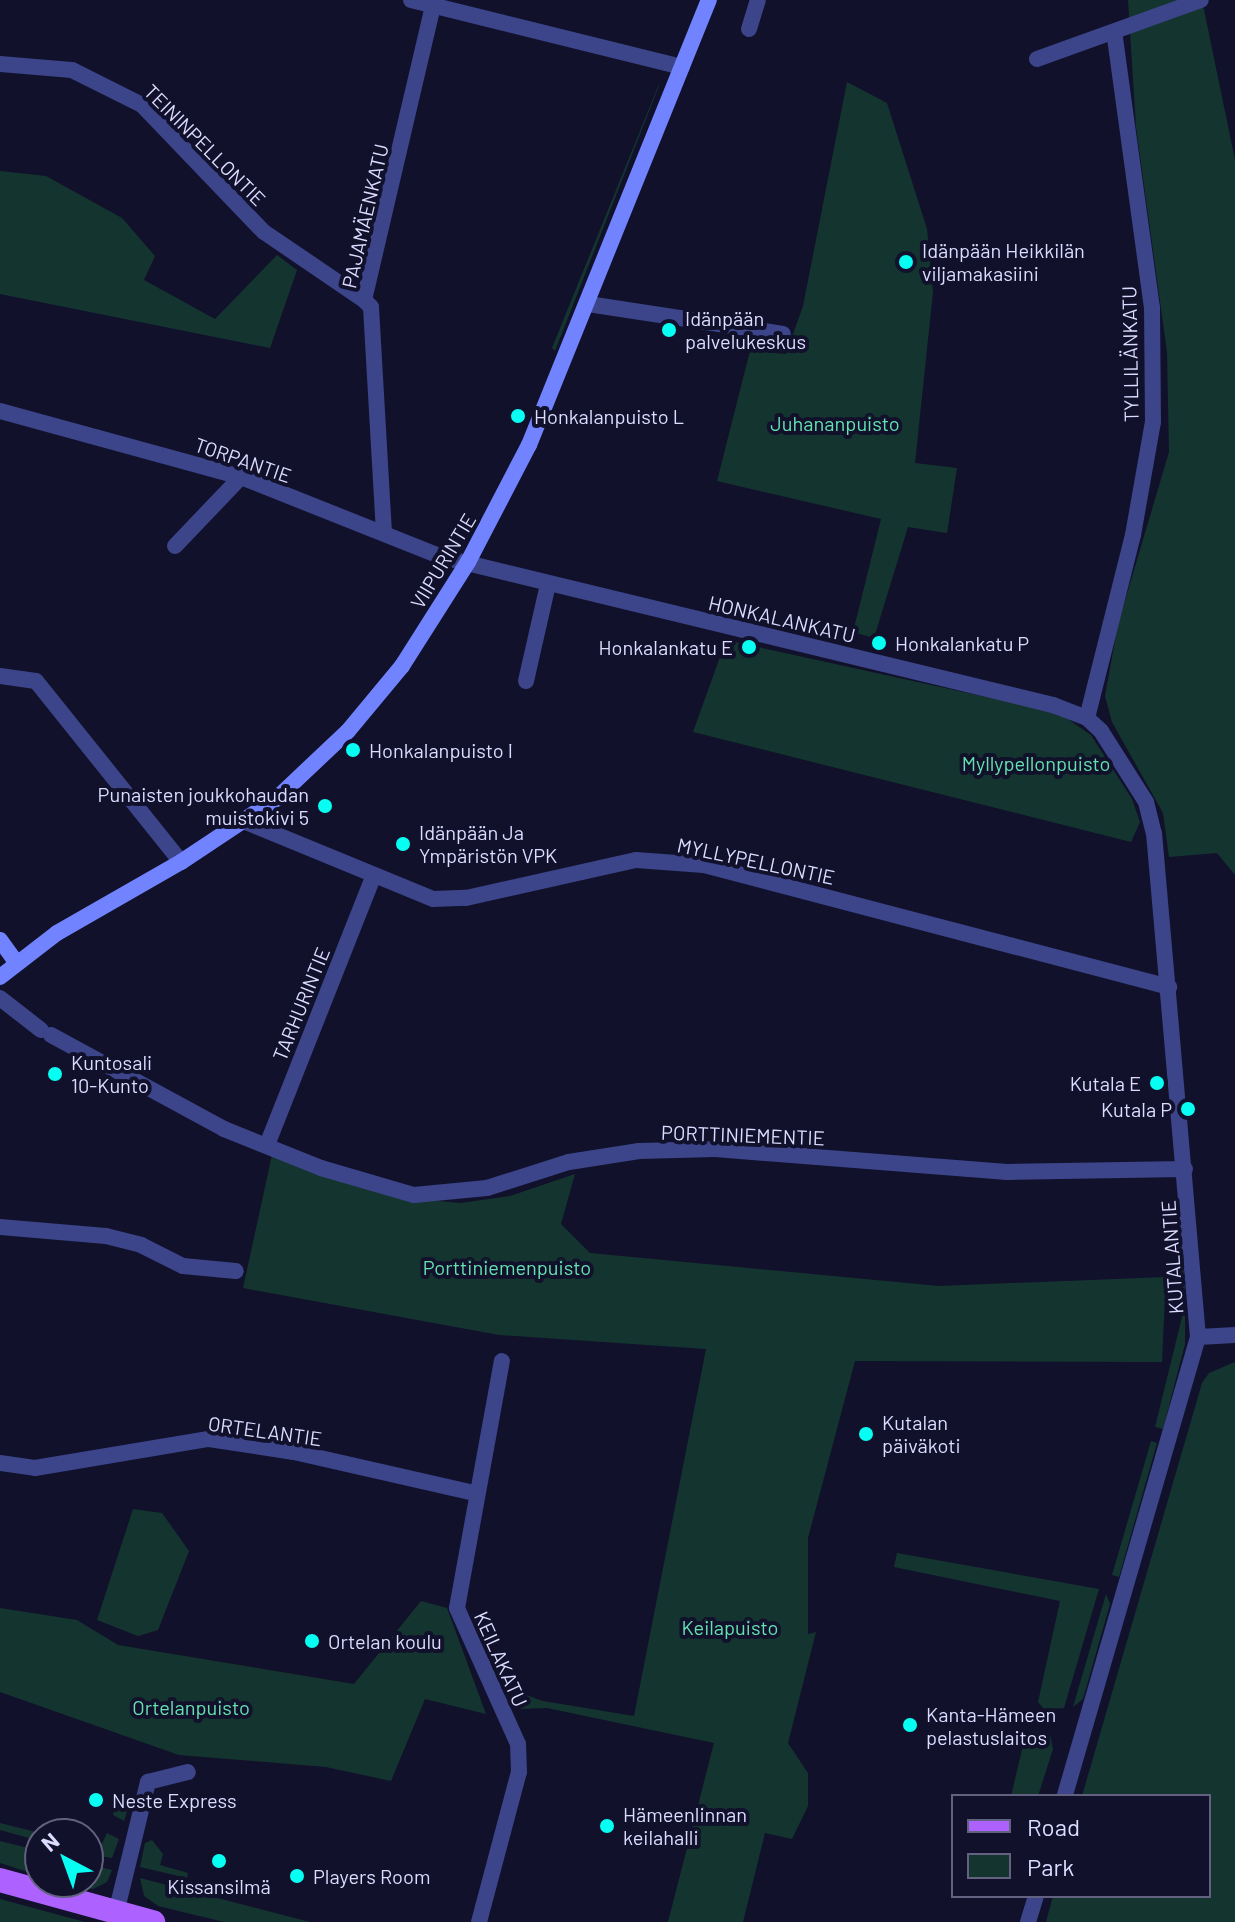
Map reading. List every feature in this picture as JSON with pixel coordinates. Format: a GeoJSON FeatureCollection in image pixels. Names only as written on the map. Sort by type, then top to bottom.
{"type":"FeatureCollection","features":[{"type":"Feature","properties":{"kind":"main road","name":"VIIPURINTIE"},"geometry":{"type":"LineString","coordinates":[[0,977],[16,962],[246,822],[311,768],[367,710],[402,666],[468,562],[529,445],[709,0]]}},
{"type":"Feature","properties":{"kind":"main road"},"geometry":{"type":"LineString","coordinates":[[0,940],[16,962]]}},
{"type":"Feature","properties":{"kind":"main road"},"geometry":{"type":"LineString","coordinates":[[0,1880],[153,1922]]}},
{"type":"Feature","properties":{"kind":"street"},"geometry":{"type":"LineString","coordinates":[[411,0],[682,67]]}},
{"type":"Feature","properties":{"kind":"street"},"geometry":{"type":"LineString","coordinates":[[749,29],[758,0]]}},
{"type":"Feature","properties":{"kind":"street"},"geometry":{"type":"LineString","coordinates":[[1037,59],[1201,0]]}},
{"type":"Feature","properties":{"kind":"street","name":"PAJAMÄENKATU"},"geometry":{"type":"LineString","coordinates":[[384,533],[371,307],[364,300],[433,5]]}},
{"type":"Feature","properties":{"kind":"street","name":"TYLLILÄNKATU"},"geometry":{"type":"LineString","coordinates":[[1087,718],[1133,535],[1153,422],[1152,308],[1114,32]]}},
{"type":"Feature","properties":{"kind":"street","name":"TEININPELLONTIE"},"geometry":{"type":"LineString","coordinates":[[0,64],[72,70],[142,105],[264,232],[364,300]]}},
{"type":"Feature","properties":{"kind":"street"},"geometry":{"type":"LineString","coordinates":[[588,304],[783,334]]}},
{"type":"Feature","properties":{"kind":"street","name":"TORPANTIE"},"geometry":{"type":"LineString","coordinates":[[0,411],[241,477],[468,562]]}},
{"type":"Feature","properties":{"kind":"street"},"geometry":{"type":"LineString","coordinates":[[175,546],[241,477]]}},
{"type":"Feature","properties":{"kind":"street","name":"HONKALANKATU"},"geometry":{"type":"LineString","coordinates":[[468,562],[1053,705],[1087,718]]}},
{"type":"Feature","properties":{"kind":"street"},"geometry":{"type":"LineString","coordinates":[[526,681],[548,584]]}},
{"type":"Feature","properties":{"kind":"street"},"geometry":{"type":"LineString","coordinates":[[0,676],[36,681],[181,862]]}},
{"type":"Feature","properties":{"kind":"street","name":"KUTALANTIE"},"geometry":{"type":"LineString","coordinates":[[1066,1794],[1198,1337],[1159,869],[1146,802],[1127,766],[1087,718]]}},
{"type":"Feature","properties":{"kind":"street","name":"MYLLYPELLONTIE"},"geometry":{"type":"LineString","coordinates":[[246,822],[373,877],[433,899],[466,898],[636,860],[704,865],[1169,987]]}},
{"type":"Feature","properties":{"kind":"street","name":"TARHURINTIE"},"geometry":{"type":"LineString","coordinates":[[267,1145],[373,877]]}},
{"type":"Feature","properties":{"kind":"street","name":"PORTTINIEMENTIE"},"geometry":{"type":"LineString","coordinates":[[0,998],[46,1032],[189,1112],[267,1145],[414,1195],[487,1188],[569,1162],[639,1151],[715,1149],[1007,1172],[1185,1169]]}},
{"type":"Feature","properties":{"kind":"street"},"geometry":{"type":"LineString","coordinates":[[0,1227],[106,1236],[141,1245],[183,1266],[236,1271]]}},
{"type":"Feature","properties":{"kind":"street"},"geometry":{"type":"LineString","coordinates":[[1198,1337],[1235,1335]]}},
{"type":"Feature","properties":{"kind":"street","name":"KEILAKATU"},"geometry":{"type":"LineString","coordinates":[[479,1922],[519,1772],[518,1744],[457,1608],[475,1493],[502,1361]]}},
{"type":"Feature","properties":{"kind":"street","name":"ORTELANTIE"},"geometry":{"type":"LineString","coordinates":[[0,1463],[35,1468],[209,1439],[294,1452],[475,1493]]}},
{"type":"Feature","properties":{"kind":"street"},"geometry":{"type":"LineString","coordinates":[[116,1913],[148,1782],[188,1772]]}},
{"type":"Feature","properties":{"kind":"street"},"geometry":{"type":"LineString","coordinates":[[1028,1922],[1035,1898]]}},
{"type":"Feature","properties":{"kind":"green space"},"geometry":{"type":"Polygon","coordinates":[[[1128,0],[1202,0],[1235,160],[1235,875],[1217,853],[1169,857],[1163,813],[1112,722],[1105,696],[1118,624],[1169,452],[1167,352],[1136,127],[1128,0]]]}},
{"type":"Feature","properties":{"kind":"green space","name":"Juhananpuisto"},"geometry":{"type":"Polygon","coordinates":[[[847,82],[887,103],[927,229],[933,292],[915,463],[957,468],[947,533],[908,527],[874,638],[853,632],[881,519],[717,481],[750,351],[786,354],[803,306],[847,82]]]}},
{"type":"Feature","properties":{"kind":"green space"},"geometry":{"type":"Polygon","coordinates":[[[659,86],[555,351],[552,348],[659,86]]]}},
{"type":"Feature","properties":{"kind":"green space"},"geometry":{"type":"Polygon","coordinates":[[[0,171],[46,176],[122,218],[155,256],[144,280],[215,319],[277,255],[297,270],[270,348],[0,294],[0,171]]]}},
{"type":"Feature","properties":{"kind":"green space","name":"Myllypellonpuisto"},"geometry":{"type":"Polygon","coordinates":[[[726,640],[1059,713],[1091,735],[1132,799],[1140,822],[1131,842],[693,732],[726,640]]]}},
{"type":"Feature","properties":{"kind":"green space"},"geometry":{"type":"Polygon","coordinates":[[[272,1155],[396,1197],[461,1203],[510,1196],[575,1174],[561,1224],[590,1253],[939,1286],[1166,1277],[1162,1362],[855,1361],[808,1538],[808,1634],[816,1632],[788,1743],[808,1773],[808,1806],[792,1839],[765,1833],[743,1922],[668,1922],[714,1743],[547,1708],[517,1709],[509,1689],[543,1701],[634,1716],[706,1349],[499,1335],[243,1288],[272,1155]]]}},
{"type":"Feature","properties":{"kind":"green space"},"geometry":{"type":"Polygon","coordinates":[[[1182,1239],[1185,1289],[1179,1285],[1176,1240],[1182,1239]]]}},
{"type":"Feature","properties":{"kind":"green space"},"geometry":{"type":"Polygon","coordinates":[[[1185,1305],[1185,1344],[1163,1429],[1155,1427],[1185,1305]]]}},
{"type":"Feature","properties":{"kind":"green space"},"geometry":{"type":"Polygon","coordinates":[[[1235,1362],[1235,1922],[1046,1922],[1052,1898],[1211,1898],[1211,1794],[1083,1794],[1202,1383],[1209,1373],[1235,1362]]]}},
{"type":"Feature","properties":{"kind":"green space"},"geometry":{"type":"Polygon","coordinates":[[[1151,1441],[1157,1443],[1119,1577],[1112,1575],[1151,1441]]]}},
{"type":"Feature","properties":{"kind":"green space"},"geometry":{"type":"Polygon","coordinates":[[[133,1509],[162,1513],[189,1551],[158,1630],[138,1636],[97,1620],[133,1509]]]}},
{"type":"Feature","properties":{"kind":"green space"},"geometry":{"type":"Polygon","coordinates":[[[897,1553],[1099,1589],[1064,1708],[1044,1709],[1038,1702],[1060,1601],[894,1567],[897,1553]]]}},
{"type":"Feature","properties":{"kind":"green space"},"geometry":{"type":"Polygon","coordinates":[[[1106,1594],[1110,1604],[1083,1699],[1073,1707],[1106,1594]]]}},
{"type":"Feature","properties":{"kind":"green space","name":"Ortelanpuisto"},"geometry":{"type":"Polygon","coordinates":[[[421,1601],[447,1608],[486,1714],[425,1699],[391,1781],[326,1767],[179,1755],[0,1692],[0,1608],[77,1620],[118,1645],[354,1684],[421,1601]]]}},
{"type":"Feature","properties":{"kind":"green space"},"geometry":{"type":"Polygon","coordinates":[[[1032,1731],[1050,1735],[1053,1749],[1039,1794],[1011,1794],[1025,1737],[1032,1731]]]}},
{"type":"Feature","properties":{"kind":"green space"},"geometry":{"type":"Polygon","coordinates":[[[119,1793],[132,1795],[124,1821],[113,1815],[119,1793]]]}},
{"type":"Feature","properties":{"kind":"green space"},"geometry":{"type":"Polygon","coordinates":[[[0,1823],[24,1829],[24,1837],[0,1830],[0,1823]]]}},
{"type":"Feature","properties":{"kind":"green space"},"geometry":{"type":"Polygon","coordinates":[[[107,1833],[119,1839],[112,1858],[104,1857],[107,1833]]]}},
{"type":"Feature","properties":{"kind":"green space"},"geometry":{"type":"Polygon","coordinates":[[[152,1840],[163,1854],[160,1865],[188,1873],[187,1878],[140,1867],[145,1843],[152,1840]]]}},
{"type":"Feature","properties":{"kind":"green space"},"geometry":{"type":"Polygon","coordinates":[[[0,1841],[24,1847],[24,1871],[0,1863],[0,1841]]]}},
{"type":"Feature","properties":{"kind":"green space"},"geometry":{"type":"Polygon","coordinates":[[[104,1868],[112,1870],[104,1884],[104,1868]]]}},
{"type":"Feature","properties":{"kind":"green space"},"geometry":{"type":"Polygon","coordinates":[[[140,1878],[310,1922],[224,1922],[158,1906],[144,1896],[140,1878]]]}},
{"type":"Feature","properties":{"kind":"green space"},"geometry":{"type":"Polygon","coordinates":[[[0,1899],[85,1922],[0,1922],[0,1899]]]}},
{"type":"Feature","properties":{"kind":"place","name":"Idänpään Heikkilän viljamakasiini"},"geometry":{"type":"Point","coordinates":[906,262]}},
{"type":"Feature","properties":{"kind":"place","name":"Idänpään palvelukeskus"},"geometry":{"type":"Point","coordinates":[669,330]}},
{"type":"Feature","properties":{"kind":"place","name":"Honkalanpuisto L"},"geometry":{"type":"Point","coordinates":[518,416]}},
{"type":"Feature","properties":{"kind":"place","name":"Honkalankatu P"},"geometry":{"type":"Point","coordinates":[879,643]}},
{"type":"Feature","properties":{"kind":"place","name":"Honkalankatu E"},"geometry":{"type":"Point","coordinates":[749,647]}},
{"type":"Feature","properties":{"kind":"place","name":"Honkalanpuisto I"},"geometry":{"type":"Point","coordinates":[353,750]}},
{"type":"Feature","properties":{"kind":"place","name":"Punaisten joukkohaudan muistokivi 5"},"geometry":{"type":"Point","coordinates":[325,806]}},
{"type":"Feature","properties":{"kind":"place","name":"Idänpään Ja Ympäristön VPK"},"geometry":{"type":"Point","coordinates":[403,844]}},
{"type":"Feature","properties":{"kind":"place","name":"Kuntosali 10-Kunto"},"geometry":{"type":"Point","coordinates":[55,1074]}},
{"type":"Feature","properties":{"kind":"place","name":"Kutala E"},"geometry":{"type":"Point","coordinates":[1157,1083]}},
{"type":"Feature","properties":{"kind":"place","name":"Kutala P"},"geometry":{"type":"Point","coordinates":[1188,1109]}},
{"type":"Feature","properties":{"kind":"place","name":"Kutalan päiväkoti"},"geometry":{"type":"Point","coordinates":[866,1434]}},
{"type":"Feature","properties":{"kind":"place","name":"Ortelan koulu"},"geometry":{"type":"Point","coordinates":[312,1641]}},
{"type":"Feature","properties":{"kind":"place","name":"Kanta-Hämeen pelastuslaitos"},"geometry":{"type":"Point","coordinates":[910,1725]}},
{"type":"Feature","properties":{"kind":"place","name":"Neste Express"},"geometry":{"type":"Point","coordinates":[96,1800]}},
{"type":"Feature","properties":{"kind":"place","name":"Hämeenlinnan keilahalli"},"geometry":{"type":"Point","coordinates":[607,1826]}},
{"type":"Feature","properties":{"kind":"place","name":"Kissansilmä"},"geometry":{"type":"Point","coordinates":[219,1861]}},
{"type":"Feature","properties":{"kind":"place","name":"Players Room"},"geometry":{"type":"Point","coordinates":[297,1876]}},
{"type":"Feature","properties":{"kind":"park label","name":"Porttiniemenpuisto"},"geometry":{"type":"Point","coordinates":[507,1267]}},
{"type":"Feature","properties":{"kind":"park label","name":"Keilapuisto"},"geometry":{"type":"Point","coordinates":[730,1627]}}]}
